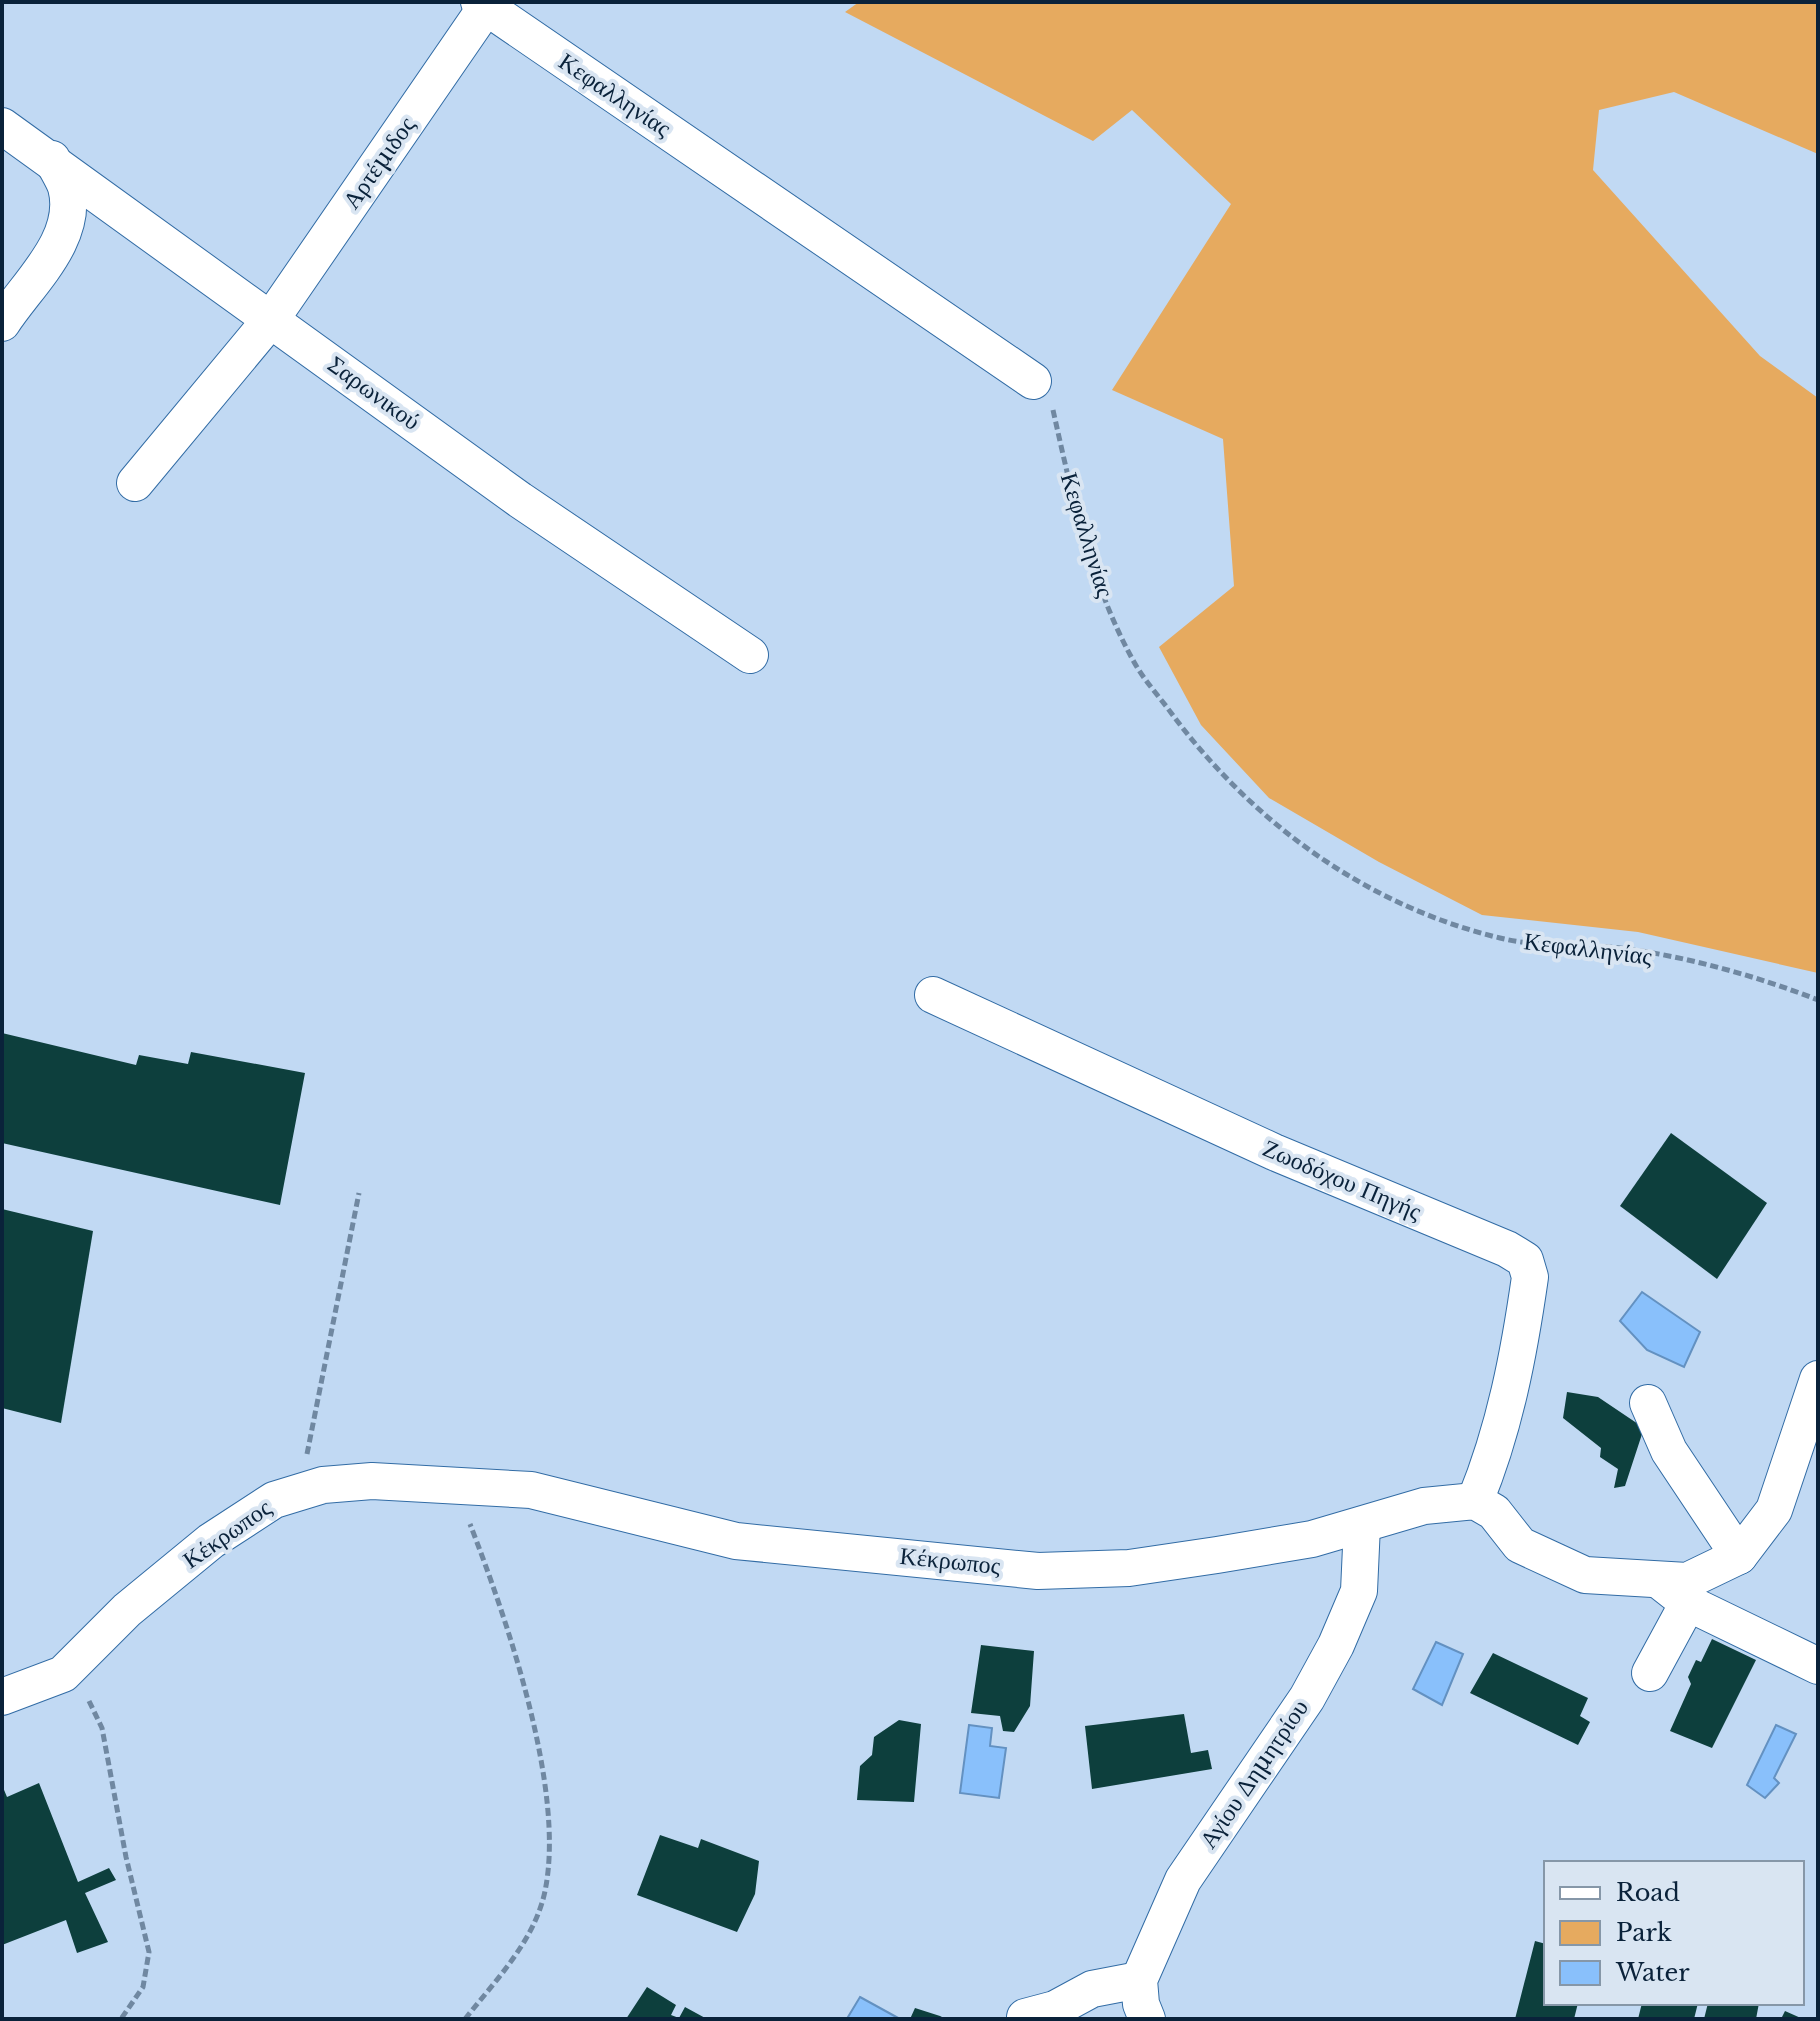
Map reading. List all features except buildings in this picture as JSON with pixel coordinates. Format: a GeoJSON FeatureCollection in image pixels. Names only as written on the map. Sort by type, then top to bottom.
{"type":"FeatureCollection","features":[{"type":"Feature","properties":{"kind":"street","name":"Αρτέμιδος"},"geometry":{"type":"LineString","coordinates":[[135,483],[272,318],[483,5]]}},
{"type":"Feature","properties":{"kind":"street","name":"Κεφαλληνίας"},"geometry":{"type":"LineString","coordinates":[[483,5],[1033,381]]}},
{"type":"Feature","properties":{"kind":"street","name":"Σαρωνικού"},"geometry":{"type":"LineString","coordinates":[[2,126],[52,159],[167,248],[272,318],[520,500],[750,655]]}},
{"type":"Feature","properties":{"kind":"street"},"geometry":{"type":"LineString","coordinates":[[2,323],[51,257],[65,224],[66,188],[52,159]]}},
{"type":"Feature","properties":{"kind":"street","name":"Ζωοδόχου Πηγής"},"geometry":{"type":"LineString","coordinates":[[933,995],[1274,1152],[1507,1249],[1525,1260],[1530,1277],[1511,1388],[1502,1430],[1475,1501]]}},
{"type":"Feature","properties":{"kind":"street"},"geometry":{"type":"LineString","coordinates":[[1650,1673],[1674,1592],[1687,1581],[1739,1556],[1774,1510],[1818,1379]]}},
{"type":"Feature","properties":{"kind":"street"},"geometry":{"type":"LineString","coordinates":[[1648,1403],[1669,1451],[1739,1556]]}},
{"type":"Feature","properties":{"kind":"street","name":"Κέκρωπος"},"geometry":{"type":"LineString","coordinates":[[2,1697],[63,1674],[127,1610],[211,1541],[274,1500],[301,1490],[372,1481],[531,1490],[736,1541],[1038,1571],[1129,1568],[1312,1539],[1424,1506],[1475,1501]]}},
{"type":"Feature","properties":{"kind":"street"},"geometry":{"type":"LineString","coordinates":[[1475,1501],[1494,1512],[1520,1545],[1585,1575],[1674,1592],[1818,1666]]}},
{"type":"Feature","properties":{"kind":"street","name":"Αγίου Δημητρίου"},"geometry":{"type":"LineString","coordinates":[[1139,1980],[1183,1880],[1307,1698],[1336,1645],[1359,1591],[1362,1525]]}},
{"type":"Feature","properties":{"kind":"street"},"geometry":{"type":"LineString","coordinates":[[1025,2017],[1055,2009],[1092,1989],[1139,1980],[1141,2004],[1147,2019]]}},
{"type":"Feature","properties":{"kind":"path","name":"Κεφαλληνίας"},"geometry":{"type":"LineString","coordinates":[[1033,381],[1050,398],[1095,576],[1134,663],[1198,751],[1260,814],[1366,888],[1440,922],[1503,939],[1558,947],[1620,948],[1766,979],[1818,1000]]}},
{"type":"Feature","properties":{"kind":"path"},"geometry":{"type":"LineString","coordinates":[[301,1490],[359,1193]]}},
{"type":"Feature","properties":{"kind":"path"},"geometry":{"type":"LineString","coordinates":[[456,1486],[511,1638],[540,1759],[551,1836],[545,1892],[524,1943],[465,2019]]}},
{"type":"Feature","properties":{"kind":"path"},"geometry":{"type":"LineString","coordinates":[[63,1674],[87,1698],[102,1728],[126,1857],[149,1952],[143,1987],[121,2019]]}},
{"type":"Feature","properties":{"kind":"green space"},"geometry":{"type":"Polygon","coordinates":[[[859,2],[1818,2],[1818,154],[1674,92],[1599,110],[1593,170],[1760,356],[1818,398],[1818,973],[1638,932],[1482,915],[1379,862],[1269,798],[1201,725],[1159,647],[1234,586],[1223,439],[1112,390],[1231,204],[1132,110],[1093,141],[845,12],[859,2]]]}},
{"type":"Feature","properties":{"kind":"water"},"geometry":{"type":"Polygon","coordinates":[[[1642,1292],[1700,1332],[1684,1367],[1647,1350],[1620,1321],[1642,1292]]]}},
{"type":"Feature","properties":{"kind":"water"},"geometry":{"type":"Polygon","coordinates":[[[1436,1642],[1463,1654],[1442,1705],[1413,1689],[1436,1642]]]}},
{"type":"Feature","properties":{"kind":"water"},"geometry":{"type":"Polygon","coordinates":[[[969,1725],[992,1728],[990,1746],[1006,1748],[999,1798],[960,1793],[969,1725]]]}},
{"type":"Feature","properties":{"kind":"water"},"geometry":{"type":"Polygon","coordinates":[[[1776,1725],[1796,1734],[1774,1778],[1779,1783],[1765,1798],[1747,1785],[1776,1725]]]}},
{"type":"Feature","properties":{"kind":"water"},"geometry":{"type":"Polygon","coordinates":[[[860,1997],[900,2019],[851,2019],[848,2017],[860,1997]]]}}]}
